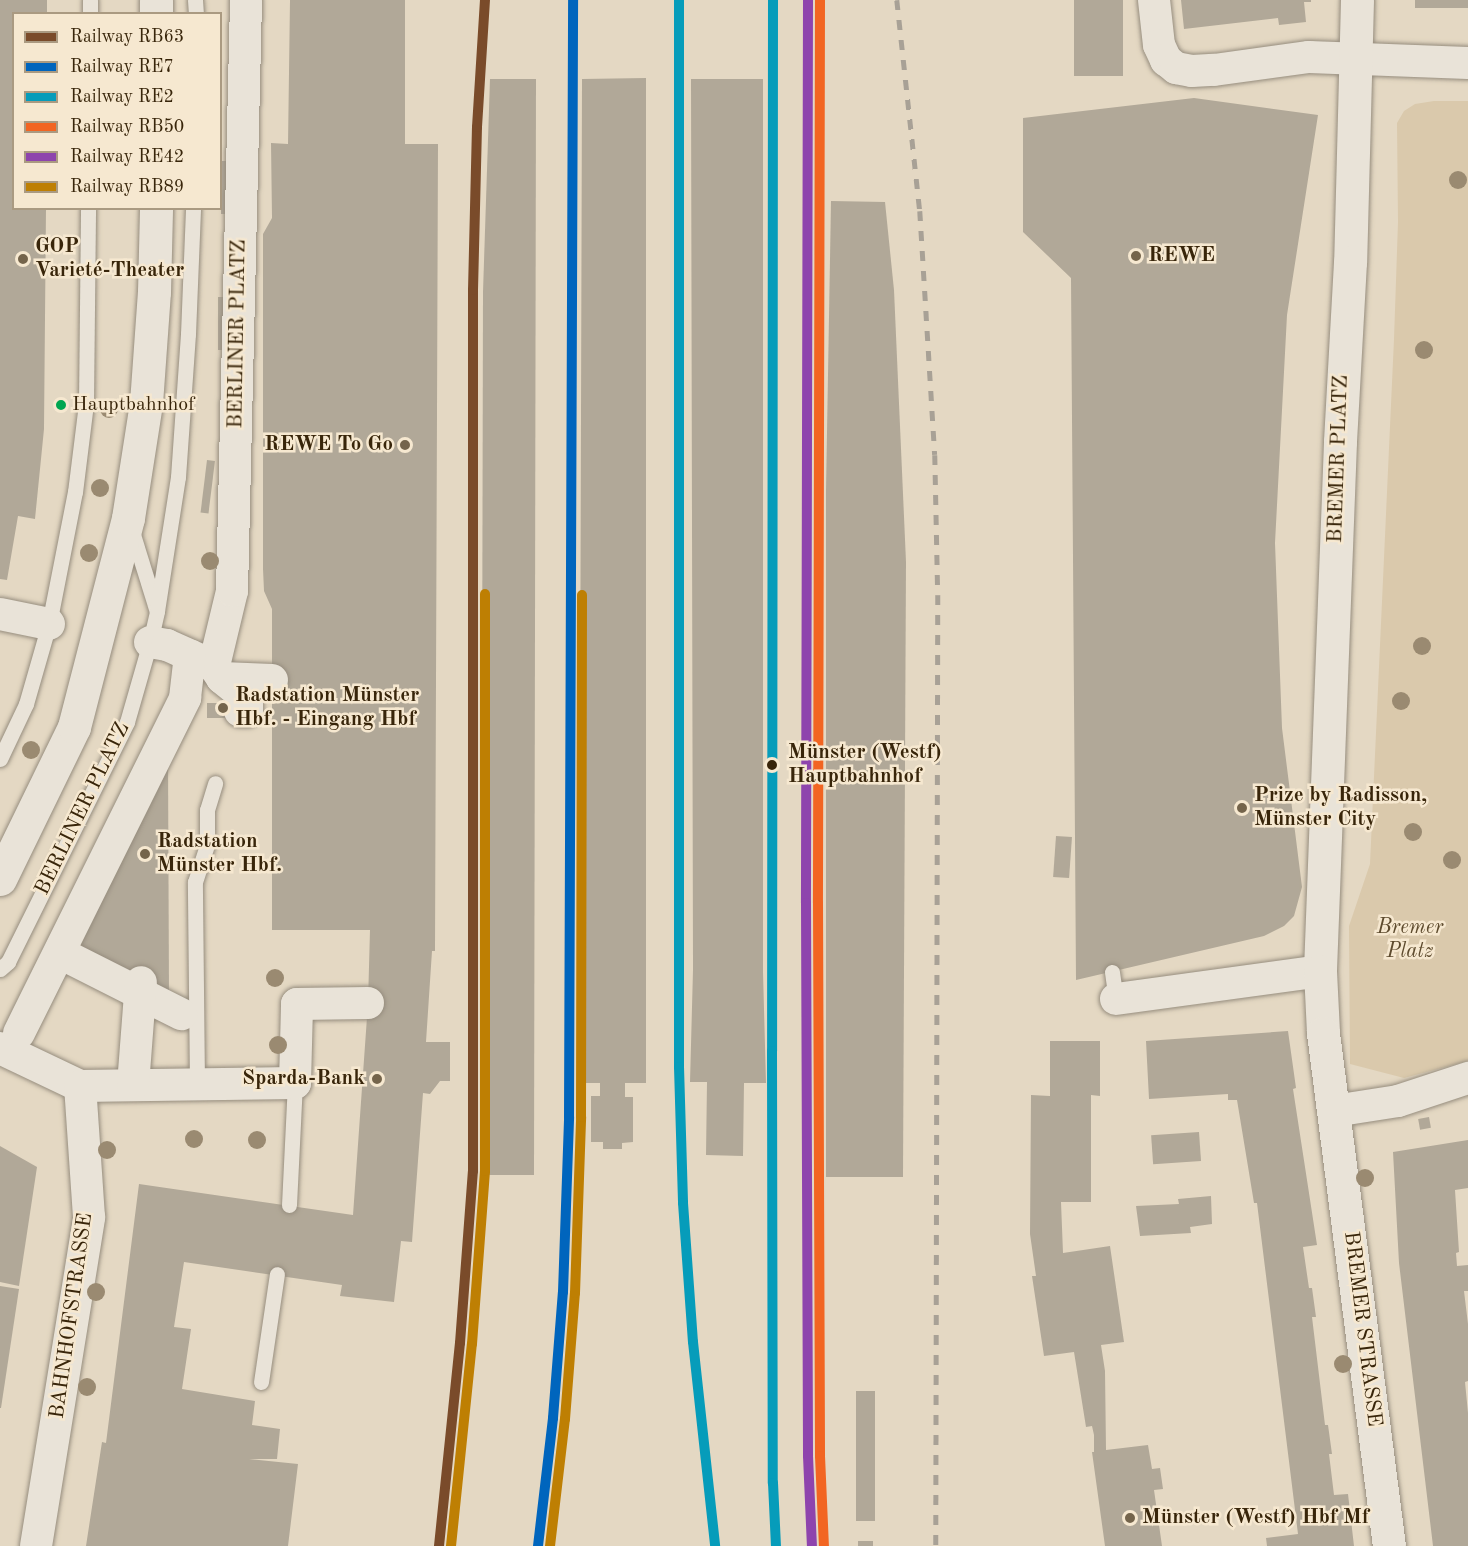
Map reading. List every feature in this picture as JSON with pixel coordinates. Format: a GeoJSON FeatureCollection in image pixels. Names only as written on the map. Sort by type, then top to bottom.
{"type":"FeatureCollection","features":[{"type":"Feature","properties":{"kind":"street","name":"BERLINER PLATZ"},"geometry":{"type":"LineString","coordinates":[[246,0],[232,591],[209,666],[185,698],[60,953],[9,1041],[80,1086],[295,1083]]}},
{"type":"Feature","properties":{"kind":"street"},"geometry":{"type":"LineString","coordinates":[[1154,0],[1159,45],[1166,60],[1176,68],[1192,72],[1309,57],[1468,63]]}},
{"type":"Feature","properties":{"kind":"street","name":"BREMER PLATZ"},"geometry":{"type":"LineString","coordinates":[[1334,1111],[1323,1033],[1320,971],[1340,442],[1350,261],[1358,0]]}},
{"type":"Feature","properties":{"kind":"street","name":"BERLINER PLATZ"},"geometry":{"type":"LineString","coordinates":[[0,879],[74,727],[128,518],[146,403],[154,292],[156,210]]}},
{"type":"Feature","properties":{"kind":"street"},"geometry":{"type":"LineString","coordinates":[[0,614],[49,624]]}},
{"type":"Feature","properties":{"kind":"street"},"geometry":{"type":"LineString","coordinates":[[150,642],[167,645],[209,666],[247,698],[247,711],[240,711]]}},
{"type":"Feature","properties":{"kind":"street"},"geometry":{"type":"LineString","coordinates":[[209,666],[272,680]]}},
{"type":"Feature","properties":{"kind":"street"},"geometry":{"type":"LineString","coordinates":[[60,953],[141,988],[181,1014]]}},
{"type":"Feature","properties":{"kind":"street"},"geometry":{"type":"LineString","coordinates":[[1114,986],[1320,971]]}},
{"type":"Feature","properties":{"kind":"street"},"geometry":{"type":"LineString","coordinates":[[133,1085],[135,1037],[141,988]]}},
{"type":"Feature","properties":{"kind":"street"},"geometry":{"type":"LineString","coordinates":[[295,1083],[297,1004],[368,1003]]}},
{"type":"Feature","properties":{"kind":"street"},"geometry":{"type":"LineString","coordinates":[[1334,1111],[1398,1101],[1468,1078]]}},
{"type":"Feature","properties":{"kind":"street","name":"BAHNHOFSTRASSE"},"geometry":{"type":"LineString","coordinates":[[36,1546],[90,1216],[80,1086]]}},
{"type":"Feature","properties":{"kind":"street","name":"BREMER STRASSE"},"geometry":{"type":"LineString","coordinates":[[1334,1111],[1389,1546]]}},
{"type":"Feature","properties":{"kind":"lane"},"geometry":{"type":"LineString","coordinates":[[0,759],[26,704],[49,624],[75,492],[86,404],[88,210]]}},
{"type":"Feature","properties":{"kind":"lane","name":"BERLINER PLATZ"},"geometry":{"type":"LineString","coordinates":[[0,969],[8,962],[127,722],[150,642],[157,612],[178,477],[188,334],[192,210]]}},
{"type":"Feature","properties":{"kind":"lane","name":"BERLINER PLATZ"},"geometry":{"type":"LineString","coordinates":[[128,518],[157,612]]}},
{"type":"Feature","properties":{"kind":"lane"},"geometry":{"type":"LineString","coordinates":[[197,1084],[195,882],[207,844],[207,810],[215,783]]}},
{"type":"Feature","properties":{"kind":"lane"},"geometry":{"type":"LineString","coordinates":[[289,1206],[295,1083]]}},
{"type":"Feature","properties":{"kind":"lane"},"geometry":{"type":"LineString","coordinates":[[261,1382],[277,1274]]}},
{"type":"Feature","properties":{"kind":"green space","name":"Bremer Platz"},"geometry":{"type":"Polygon","coordinates":[[[1434,101],[1468,101],[1468,1061],[1404,1078],[1350,1064],[1349,926],[1370,864],[1394,339],[1398,222],[1397,123],[1404,111],[1415,104],[1434,101]]]}},
{"type":"Feature","properties":{"kind":"building"},"geometry":{"type":"Polygon","coordinates":[[[0,0],[47,0],[47,12],[12,12],[12,210],[46,210],[44,429],[35,519],[18,516],[7,580],[0,579],[0,0]]]}},
{"type":"Feature","properties":{"kind":"building"},"geometry":{"type":"Polygon","coordinates":[[[290,0],[405,0],[405,144],[438,144],[435,951],[432,951],[426,1042],[450,1042],[450,1081],[440,1081],[430,1094],[423,1093],[412,1242],[401,1241],[394,1302],[340,1296],[342,1285],[184,1262],[174,1327],[191,1329],[182,1389],[255,1401],[252,1425],[280,1429],[277,1459],[249,1459],[298,1464],[288,1546],[86,1546],[102,1442],[106,1443],[139,1184],[353,1215],[368,1003],[370,930],[272,930],[272,609],[264,591],[263,569],[263,234],[272,218],[271,143],[288,144],[290,0]]]}},
{"type":"Feature","properties":{"kind":"building"},"geometry":{"type":"Polygon","coordinates":[[[1074,0],[1123,0],[1123,76],[1074,76],[1074,0]]]}},
{"type":"Feature","properties":{"kind":"building"},"geometry":{"type":"Polygon","coordinates":[[[1181,0],[1311,0],[1311,2],[1304,2],[1306,22],[1279,25],[1278,18],[1184,29],[1181,0]]]}},
{"type":"Feature","properties":{"kind":"building"},"geometry":{"type":"Polygon","coordinates":[[[1415,0],[1468,0],[1468,8],[1415,8],[1415,0]]]}},
{"type":"Feature","properties":{"kind":"building"},"geometry":{"type":"Polygon","coordinates":[[[646,78],[646,1083],[625,1083],[625,1097],[633,1097],[633,1142],[622,1143],[622,1149],[603,1149],[603,1142],[591,1142],[591,1096],[600,1096],[600,1083],[579,1083],[582,79],[646,78]]]}},
{"type":"Feature","properties":{"kind":"building"},"geometry":{"type":"Polygon","coordinates":[[[490,79],[536,79],[534,1175],[481,1175],[483,292],[490,79]]]}},
{"type":"Feature","properties":{"kind":"building"},"geometry":{"type":"Polygon","coordinates":[[[691,79],[763,79],[763,972],[766,1083],[744,1083],[743,1156],[706,1155],[707,1082],[690,1082],[693,970],[691,79]]]}},
{"type":"Feature","properties":{"kind":"building"},"geometry":{"type":"Polygon","coordinates":[[[1194,98],[1318,115],[1287,315],[1275,543],[1282,728],[1302,887],[1294,916],[1284,926],[1264,936],[1076,980],[1071,278],[1023,232],[1023,118],[1194,98]]]}},
{"type":"Feature","properties":{"kind":"building"},"geometry":{"type":"Polygon","coordinates":[[[222,161],[229,161],[229,214],[221,214],[222,161]]]}},
{"type":"Feature","properties":{"kind":"building"},"geometry":{"type":"Polygon","coordinates":[[[831,201],[885,202],[894,290],[906,562],[903,1177],[826,1177],[826,491],[831,201]]]}},
{"type":"Feature","properties":{"kind":"building"},"geometry":{"type":"Polygon","coordinates":[[[218,297],[227,297],[227,350],[218,350],[218,297]]]}},
{"type":"Feature","properties":{"kind":"building"},"geometry":{"type":"Polygon","coordinates":[[[207,460],[215,461],[208,514],[201,513],[207,460]]]}},
{"type":"Feature","properties":{"kind":"building","name":"Radstation Münster Hbf. - Eingang Hbf"},"geometry":{"type":"Polygon","coordinates":[[[207,703],[240,703],[240,718],[207,718],[207,703]]]}},
{"type":"Feature","properties":{"kind":"building","name":"Radstation Münster Hbf."},"geometry":{"type":"Polygon","coordinates":[[[168,758],[169,996],[74,949],[168,758]]]}},
{"type":"Feature","properties":{"kind":"building"},"geometry":{"type":"Polygon","coordinates":[[[1056,836],[1072,837],[1069,878],[1053,877],[1056,836]]]}},
{"type":"Feature","properties":{"kind":"building"},"geometry":{"type":"Polygon","coordinates":[[[1288,1031],[1296,1088],[1293,1089],[1317,1245],[1303,1247],[1316,1317],[1312,1317],[1325,1425],[1328,1425],[1332,1454],[1329,1454],[1334,1495],[1348,1494],[1354,1546],[1267,1546],[1266,1538],[1298,1534],[1257,1203],[1254,1203],[1237,1100],[1228,1100],[1228,1094],[1149,1099],[1146,1041],[1288,1031]]]}},
{"type":"Feature","properties":{"kind":"building"},"geometry":{"type":"Polygon","coordinates":[[[1050,1041],[1100,1041],[1100,1096],[1091,1095],[1091,1202],[1061,1202],[1063,1253],[1110,1246],[1124,1342],[1101,1345],[1105,1371],[1106,1450],[1148,1445],[1152,1469],[1160,1468],[1163,1489],[1154,1490],[1162,1546],[1105,1546],[1092,1452],[1094,1452],[1094,1435],[1092,1426],[1086,1427],[1074,1352],[1044,1356],[1032,1276],[1036,1276],[1030,1234],[1031,1095],[1050,1096],[1050,1041]]]}},
{"type":"Feature","properties":{"kind":"building"},"geometry":{"type":"Polygon","coordinates":[[[1429,1117],[1431,1128],[1420,1130],[1418,1119],[1429,1117]]]}},
{"type":"Feature","properties":{"kind":"building"},"geometry":{"type":"Polygon","coordinates":[[[1199,1132],[1201,1161],[1153,1164],[1151,1135],[1199,1132]]]}},
{"type":"Feature","properties":{"kind":"building"},"geometry":{"type":"Polygon","coordinates":[[[1468,1140],[1468,1188],[1455,1190],[1459,1252],[1456,1253],[1457,1266],[1468,1265],[1468,1291],[1464,1291],[1468,1324],[1468,1381],[1465,1382],[1468,1413],[1468,1546],[1433,1546],[1399,1263],[1393,1152],[1468,1140]]]}},
{"type":"Feature","properties":{"kind":"building"},"geometry":{"type":"Polygon","coordinates":[[[0,1146],[37,1167],[19,1286],[0,1282],[0,1146]]]}},
{"type":"Feature","properties":{"kind":"building"},"geometry":{"type":"Polygon","coordinates":[[[1211,1196],[1212,1224],[1190,1227],[1191,1233],[1140,1236],[1136,1206],[1179,1204],[1178,1199],[1211,1196]]]}},
{"type":"Feature","properties":{"kind":"building"},"geometry":{"type":"Polygon","coordinates":[[[0,1286],[19,1289],[1,1408],[0,1408],[0,1286]]]}},
{"type":"Feature","properties":{"kind":"building"},"geometry":{"type":"Polygon","coordinates":[[[856,1391],[875,1391],[875,1521],[856,1521],[856,1391]]]}},
{"type":"Feature","properties":{"kind":"building"},"geometry":{"type":"Polygon","coordinates":[[[858,1541],[873,1541],[873,1546],[858,1546],[858,1541]]]}},
{"type":"Feature","properties":{"kind":"railway"},"geometry":{"type":"LineString","coordinates":[[897,0],[920,211],[935,455],[938,595],[936,1546]]}},
{"type":"Feature","properties":{"kind":"rail line","name":"RB63"},"geometry":{"type":"LineString","coordinates":[[439,1546],[460,1343],[473,1171],[473,290],[477,127],[485,0]]}},
{"type":"Feature","properties":{"kind":"rail line","name":"RE7"},"geometry":{"type":"LineString","coordinates":[[538,1546],[553,1418],[563,1292],[569,1117],[573,0]]}},
{"type":"Feature","properties":{"kind":"rail line","name":"RE2"},"geometry":{"type":"LineString","coordinates":[[679,0],[679,1067],[683,1203],[693,1342],[715,1546]]}},
{"type":"Feature","properties":{"kind":"rail line","name":"RE2"},"geometry":{"type":"LineString","coordinates":[[773,0],[772,1051],[773,1483],[776,1546]]}},
{"type":"Feature","properties":{"kind":"rail line","name":"RE42"},"geometry":{"type":"LineString","coordinates":[[808,0],[806,903],[808,1456],[812,1546]]}},
{"type":"Feature","properties":{"kind":"rail line","name":"RB50"},"geometry":{"type":"LineString","coordinates":[[820,0],[818,903],[820,1456],[824,1546]]}},
{"type":"Feature","properties":{"kind":"rail line","name":"RB89"},"geometry":{"type":"LineString","coordinates":[[451,1546],[472,1344],[485,1171],[485,594]]}},
{"type":"Feature","properties":{"kind":"rail line","name":"RB89"},"geometry":{"type":"LineString","coordinates":[[550,1546],[565,1419],[575,1293],[581,1117],[582,595]]}},
{"type":"Feature","properties":{"kind":"place","name":"REWE"},"geometry":{"type":"Point","coordinates":[1136,256]}},
{"type":"Feature","properties":{"kind":"place","name":"GOP Varieté-Theater"},"geometry":{"type":"Point","coordinates":[23,259]}},
{"type":"Feature","properties":{"kind":"place","name":"Hauptbahnhof"},"geometry":{"type":"Point","coordinates":[61,405]}},
{"type":"Feature","properties":{"kind":"place","name":"REWE To Go"},"geometry":{"type":"Point","coordinates":[405,445]}},
{"type":"Feature","properties":{"kind":"place","name":"Radstation Münster Hbf. - Eingang Hbf"},"geometry":{"type":"Point","coordinates":[223,708]}},
{"type":"Feature","properties":{"kind":"place","name":"Münster (Westf) Hauptbahnhof"},"geometry":{"type":"Point","coordinates":[772,765]}},
{"type":"Feature","properties":{"kind":"place","name":"Prize by Radisson, Münster City"},"geometry":{"type":"Point","coordinates":[1242,808]}},
{"type":"Feature","properties":{"kind":"place","name":"Radstation Münster Hbf."},"geometry":{"type":"Point","coordinates":[145,854]}},
{"type":"Feature","properties":{"kind":"place","name":"Sparda-Bank"},"geometry":{"type":"Point","coordinates":[377,1079]}},
{"type":"Feature","properties":{"kind":"place","name":"Münster (Westf) Hbf Mf"},"geometry":{"type":"Point","coordinates":[1130,1518]}}]}
